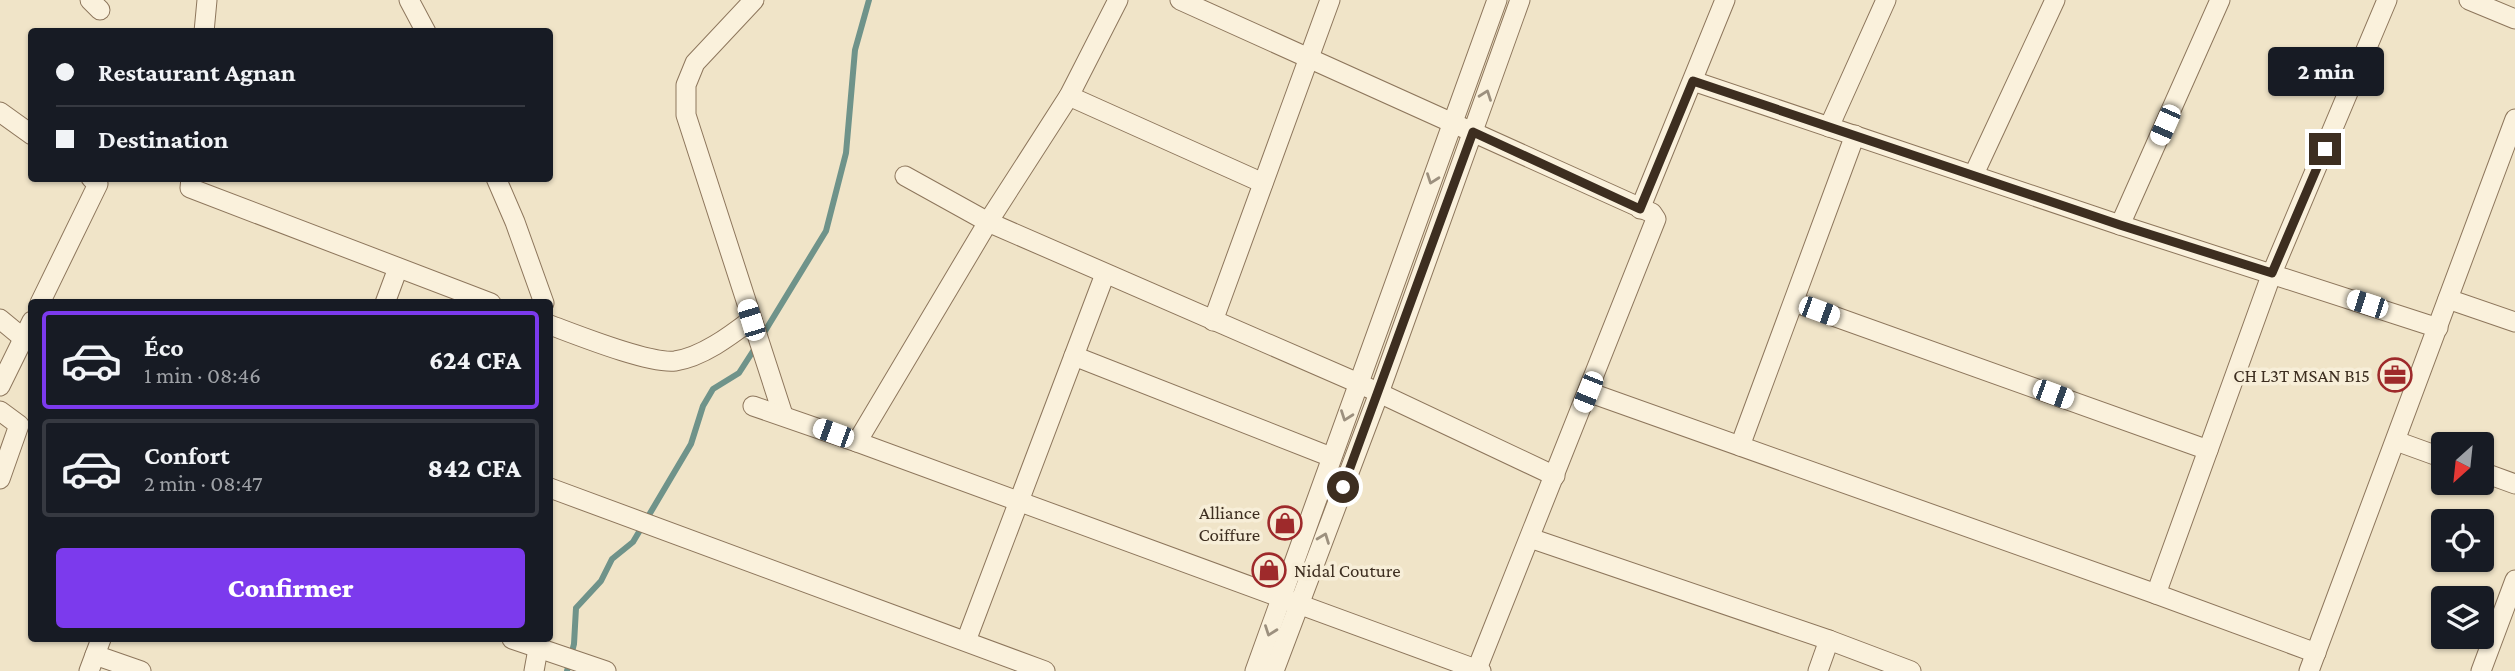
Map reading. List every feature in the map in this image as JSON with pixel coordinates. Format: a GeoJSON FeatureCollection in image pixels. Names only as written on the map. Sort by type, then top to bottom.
{"type":"FeatureCollection","features":[{"type":"Feature","properties":{"kind":"street"},"geometry":{"type":"LineString","coordinates":[[204,28],[207,0]]}},
{"type":"Feature","properties":{"kind":"street"},"geometry":{"type":"LineString","coordinates":[[409,0],[424,28]]}},
{"type":"Feature","properties":{"kind":"street"},"geometry":{"type":"LineString","coordinates":[[754,0],[695,63],[686,85],[686,115],[783,415]]}},
{"type":"Feature","properties":{"kind":"street"},"geometry":{"type":"LineString","coordinates":[[857,442],[988,222],[1069,96],[1118,0]]}},
{"type":"Feature","properties":{"kind":"street"},"geometry":{"type":"LineString","coordinates":[[753,406],[1479,670],[1656,219],[1652,213],[1180,0]]}},
{"type":"Feature","properties":{"kind":"street"},"geometry":{"type":"LineString","coordinates":[[1213,321],[1330,0]]}},
{"type":"Feature","properties":{"kind":"street"},"geometry":{"type":"LineString","coordinates":[[1274,671],[1331,457],[1497,0]]}},
{"type":"Feature","properties":{"kind":"street"},"geometry":{"type":"LineString","coordinates":[[1255,671],[1291,601],[1378,393],[1520,0]]}},
{"type":"Feature","properties":{"kind":"street"},"geometry":{"type":"LineString","coordinates":[[1640,209],[1725,0]]}},
{"type":"Feature","properties":{"kind":"street"},"geometry":{"type":"LineString","coordinates":[[1829,127],[1886,0]]}},
{"type":"Feature","properties":{"kind":"street"},"geometry":{"type":"LineString","coordinates":[[1974,174],[2055,0]]}},
{"type":"Feature","properties":{"kind":"street"},"geometry":{"type":"LineString","coordinates":[[2120,225],[2220,0]]}},
{"type":"Feature","properties":{"kind":"street"},"geometry":{"type":"LineString","coordinates":[[2156,594],[2272,273],[2387,0]]}},
{"type":"Feature","properties":{"kind":"street"},"geometry":{"type":"LineString","coordinates":[[2469,0],[2515,19]]}},
{"type":"Feature","properties":{"kind":"street"},"geometry":{"type":"LineString","coordinates":[[1693,81],[2120,225],[2438,328]]}},
{"type":"Feature","properties":{"kind":"street"},"geometry":{"type":"LineString","coordinates":[[1069,96],[1263,183]]}},
{"type":"Feature","properties":{"kind":"street"},"geometry":{"type":"LineString","coordinates":[[0,112],[28,132]]}},
{"type":"Feature","properties":{"kind":"street"},"geometry":{"type":"LineString","coordinates":[[1588,392],[2156,594],[2313,662],[2448,299],[2511,145],[2515,119]]}},
{"type":"Feature","properties":{"kind":"street"},"geometry":{"type":"LineString","coordinates":[[1740,446],[1855,135]]}},
{"type":"Feature","properties":{"kind":"street"},"geometry":{"type":"LineString","coordinates":[[905,176],[988,222],[1358,383],[1555,476]]}},
{"type":"Feature","properties":{"kind":"street"},"geometry":{"type":"LineString","coordinates":[[42,299],[98,184],[96,182]]}},
{"type":"Feature","properties":{"kind":"street"},"geometry":{"type":"LineString","coordinates":[[191,182],[191,188],[480,299]]}},
{"type":"Feature","properties":{"kind":"street"},"geometry":{"type":"LineString","coordinates":[[498,182],[542,299]]}},
{"type":"Feature","properties":{"kind":"street"},"geometry":{"type":"LineString","coordinates":[[386,299],[398,268]]}},
{"type":"Feature","properties":{"kind":"street"},"geometry":{"type":"LineString","coordinates":[[966,641],[1105,274]]}},
{"type":"Feature","properties":{"kind":"street"},"geometry":{"type":"LineString","coordinates":[[2448,299],[2515,322]]}},
{"type":"Feature","properties":{"kind":"street"},"geometry":{"type":"LineString","coordinates":[[1794,302],[2208,450]]}},
{"type":"Feature","properties":{"kind":"street"},"geometry":{"type":"LineString","coordinates":[[0,319],[27,329],[0,386]]}},
{"type":"Feature","properties":{"kind":"street"},"geometry":{"type":"LineString","coordinates":[[553,323],[648,358],[674,361],[701,352],[736,332],[754,328]]}},
{"type":"Feature","properties":{"kind":"street"},"geometry":{"type":"LineString","coordinates":[[1074,356],[1331,457]]}},
{"type":"Feature","properties":{"kind":"street"},"geometry":{"type":"LineString","coordinates":[[0,411],[19,425],[0,479]]}},
{"type":"Feature","properties":{"kind":"street"},"geometry":{"type":"LineString","coordinates":[[2396,441],[2431,454]]}},
{"type":"Feature","properties":{"kind":"street"},"geometry":{"type":"LineString","coordinates":[[2494,476],[2515,484]]}},
{"type":"Feature","properties":{"kind":"street"},"geometry":{"type":"LineString","coordinates":[[553,489],[1045,671]]}},
{"type":"Feature","properties":{"kind":"street"},"geometry":{"type":"LineString","coordinates":[[1530,538],[1829,640],[1911,671]]}},
{"type":"Feature","properties":{"kind":"street"},"geometry":{"type":"LineString","coordinates":[[2481,671],[2515,580]]}},
{"type":"Feature","properties":{"kind":"street"},"geometry":{"type":"LineString","coordinates":[[1818,671],[1829,640]]}},
{"type":"Feature","properties":{"kind":"street"},"geometry":{"type":"LineString","coordinates":[[520,642],[606,671]]}},
{"type":"Feature","properties":{"kind":"street"},"geometry":{"type":"LineString","coordinates":[[534,671],[538,649]]}},
{"type":"Feature","properties":{"kind":"street"},"geometry":{"type":"LineString","coordinates":[[95,655],[141,671]]}},
{"type":"Feature","properties":{"kind":"waterway"},"geometry":{"type":"LineString","coordinates":[[762,336],[826,231],[846,153],[855,50],[869,0]]}},
{"type":"Feature","properties":{"kind":"waterway"},"geometry":{"type":"LineString","coordinates":[[567,671],[574,644],[576,608],[601,581],[612,559],[633,542],[691,444],[703,406],[713,389],[739,373],[757,345]]}},
{"type":"Feature","properties":{"kind":"place","name":"CH L3T MSAN B15"},"geometry":{"type":"Point","coordinates":[2395,375]}},
{"type":"Feature","properties":{"kind":"place","name":"Alliance Coiffure"},"geometry":{"type":"Point","coordinates":[1285,523]}},
{"type":"Feature","properties":{"kind":"place","name":"Nidal Couture"},"geometry":{"type":"Point","coordinates":[1269,570]}},
{"type":"Feature","properties":{"kind":"route"},"geometry":{"type":"LineString","coordinates":[[1343,487],[1473,132],[1640,209],[1693,81],[2120,225],[2272,273],[2325,149]]}}]}
